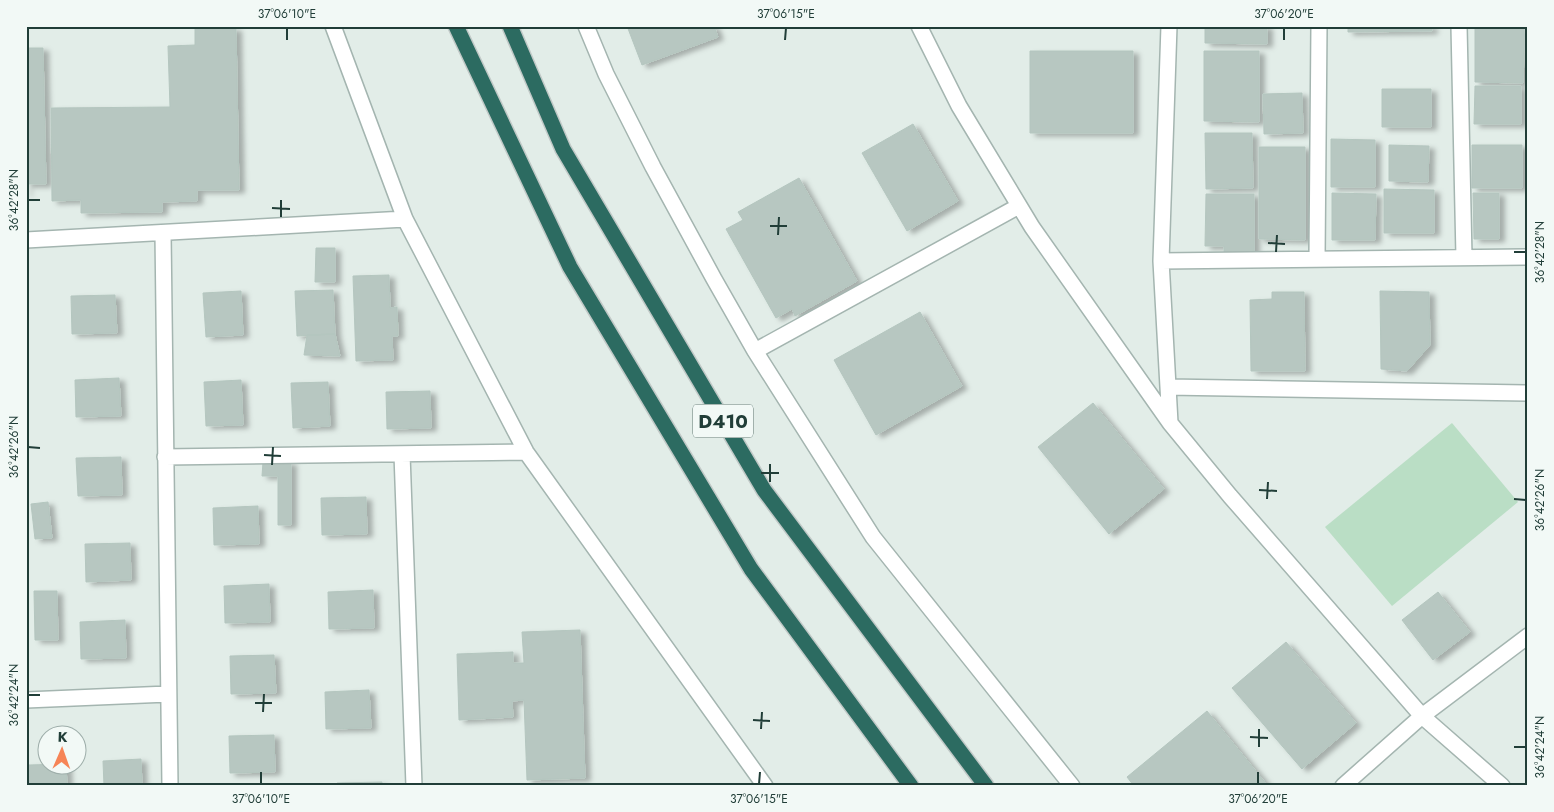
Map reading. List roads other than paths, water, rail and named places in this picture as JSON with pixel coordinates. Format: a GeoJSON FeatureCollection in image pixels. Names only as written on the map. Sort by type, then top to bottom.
{"type":"FeatureCollection","features":[{"type":"Feature","properties":{"kind":"highway","name":"D410"},"geometry":{"type":"LineString","coordinates":[[456,26],[570,267],[751,569],[911,786]]}},
{"type":"Feature","properties":{"kind":"highway","name":"D410"},"geometry":{"type":"LineString","coordinates":[[510,26],[563,149],[764,490],[986,786]]}},
{"type":"Feature","properties":{"kind":"street"},"geometry":{"type":"LineString","coordinates":[[334,26],[405,219],[526,452],[765,786]]}},
{"type":"Feature","properties":{"kind":"street"},"geometry":{"type":"LineString","coordinates":[[586,26],[606,74],[653,167],[755,351],[873,537],[1072,786]]}},
{"type":"Feature","properties":{"kind":"street"},"geometry":{"type":"LineString","coordinates":[[919,26],[959,106],[1019,206],[1170,423],[1230,496],[1422,716],[1502,786]]}},
{"type":"Feature","properties":{"kind":"street"},"geometry":{"type":"LineString","coordinates":[[1169,26],[1161,260],[1170,423]]}},
{"type":"Feature","properties":{"kind":"street"},"geometry":{"type":"LineString","coordinates":[[1317,258],[1319,26]]}},
{"type":"Feature","properties":{"kind":"street"},"geometry":{"type":"LineString","coordinates":[[1459,26],[1464,257]]}},
{"type":"Feature","properties":{"kind":"street"},"geometry":{"type":"LineString","coordinates":[[755,351],[1019,206]]}},
{"type":"Feature","properties":{"kind":"street"},"geometry":{"type":"LineString","coordinates":[[26,240],[405,219]]}},
{"type":"Feature","properties":{"kind":"street"},"geometry":{"type":"LineString","coordinates":[[162,233],[170,786]]}},
{"type":"Feature","properties":{"kind":"street"},"geometry":{"type":"LineString","coordinates":[[1161,260],[1528,257]]}},
{"type":"Feature","properties":{"kind":"street"},"geometry":{"type":"LineString","coordinates":[[1168,387],[1528,392]]}},
{"type":"Feature","properties":{"kind":"street"},"geometry":{"type":"LineString","coordinates":[[165,457],[526,452]]}},
{"type":"Feature","properties":{"kind":"street"},"geometry":{"type":"LineString","coordinates":[[402,454],[414,786]]}},
{"type":"Feature","properties":{"kind":"street"},"geometry":{"type":"LineString","coordinates":[[1343,786],[1422,716],[1528,636]]}},
{"type":"Feature","properties":{"kind":"street"},"geometry":{"type":"LineString","coordinates":[[26,700],[168,694]]}}]}
